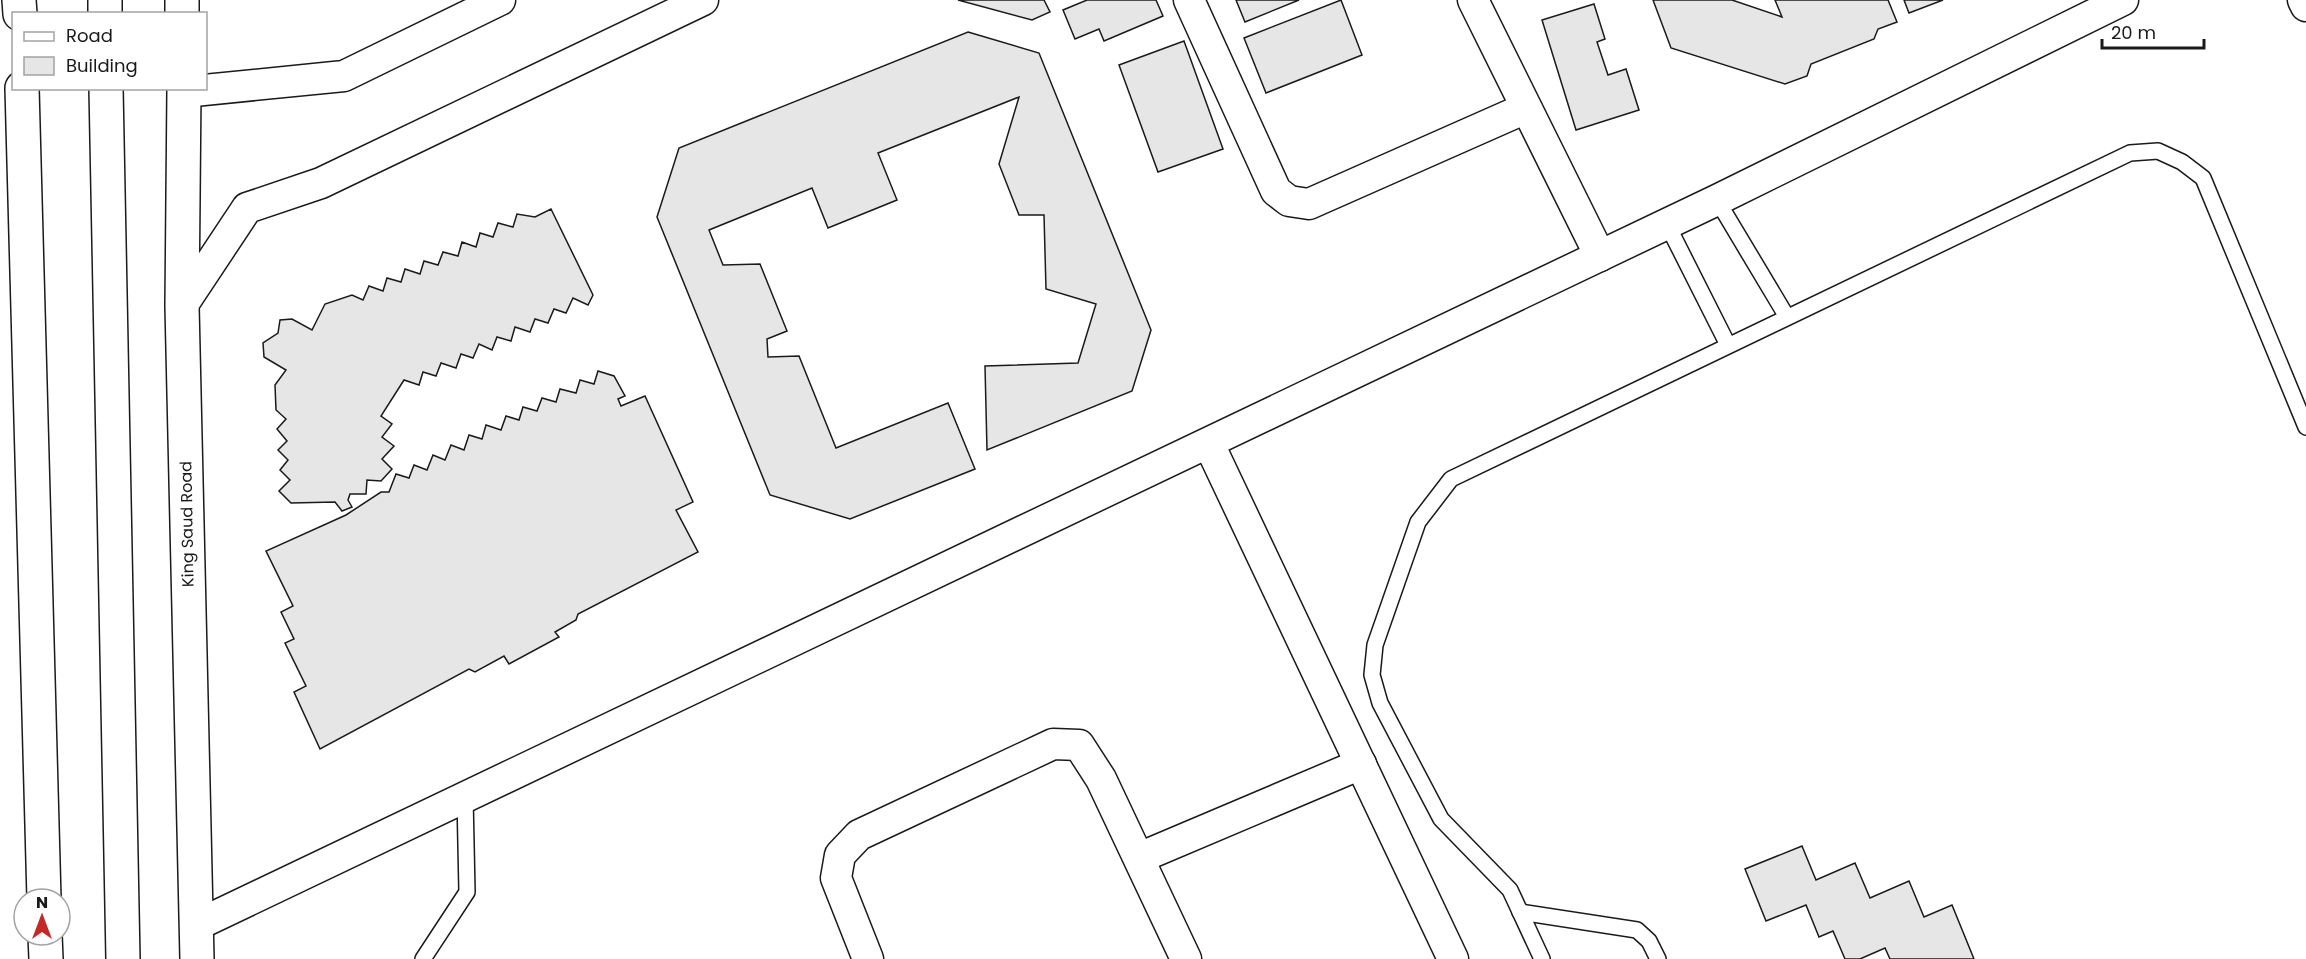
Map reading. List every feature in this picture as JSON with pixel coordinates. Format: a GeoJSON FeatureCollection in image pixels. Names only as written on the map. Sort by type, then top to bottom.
{"type":"FeatureCollection","features":[{"type":"Feature","properties":{"kind":"main road"},"geometry":{"type":"LineString","coordinates":[[22,90],[44,887]]}},
{"type":"Feature","properties":{"kind":"main road"},"geometry":{"type":"LineString","coordinates":[[106,90],[123,959]]}},
{"type":"Feature","properties":{"kind":"main road","name":"King Saud Road"},"geometry":{"type":"LineString","coordinates":[[184,90],[182,306],[197,959]]}},
{"type":"Feature","properties":{"kind":"street"},"geometry":{"type":"LineString","coordinates":[[207,88],[344,76],[500,0]]}},
{"type":"Feature","properties":{"kind":"street"},"geometry":{"type":"LineString","coordinates":[[182,306],[247,208],[321,183],[703,0]]}},
{"type":"Feature","properties":{"kind":"street"},"geometry":{"type":"LineString","coordinates":[[1189,0],[1276,191],[1289,201],[1309,204],[1526,108]]}},
{"type":"Feature","properties":{"kind":"street"},"geometry":{"type":"LineString","coordinates":[[1473,0],[1600,256]]}},
{"type":"Feature","properties":{"kind":"street"},"geometry":{"type":"LineString","coordinates":[[197,925],[1718,200],[2123,0]]}},
{"type":"Feature","properties":{"kind":"street"},"geometry":{"type":"LineString","coordinates":[[2303,0],[2306,6]]}},
{"type":"Feature","properties":{"kind":"street"},"geometry":{"type":"LineString","coordinates":[[1209,444],[1453,959]]}},
{"type":"Feature","properties":{"kind":"street"},"geometry":{"type":"LineString","coordinates":[[868,959],[851,922],[836,878],[840,855],[859,835],[1053,744],[1079,745],[1101,779],[1186,959]]}},
{"type":"Feature","properties":{"kind":"street"},"geometry":{"type":"LineString","coordinates":[[1139,858],[1361,764]]}},
{"type":"Feature","properties":{"kind":"lane"},"geometry":{"type":"LineString","coordinates":[[1542,959],[1510,890],[1441,819],[1380,703],[1372,675],[1375,645],[1418,522],[1451,479],[2130,153],[2158,150],[2181,162],[2203,178],[2306,427]]}},
{"type":"Feature","properties":{"kind":"lane"},"geometry":{"type":"LineString","coordinates":[[1718,200],[1787,317]]}},
{"type":"Feature","properties":{"kind":"lane"},"geometry":{"type":"LineString","coordinates":[[1667,224],[1728,345]]}},
{"type":"Feature","properties":{"kind":"lane"},"geometry":{"type":"LineString","coordinates":[[423,959],[467,892],[465,797]]}},
{"type":"Feature","properties":{"kind":"lane"},"geometry":{"type":"LineString","coordinates":[[1520,912],[1637,930],[1649,940],[1659,959]]}},
{"type":"Feature","properties":{"kind":"building"},"geometry":{"type":"Polygon","coordinates":[[[958,0],[1044,0],[1050,12],[1032,20],[958,0]]]}},
{"type":"Feature","properties":{"kind":"building"},"geometry":{"type":"Polygon","coordinates":[[[1087,0],[1156,0],[1163,16],[1104,41],[1099,29],[1075,39],[1063,10],[1087,0]]]}},
{"type":"Feature","properties":{"kind":"building"},"geometry":{"type":"Polygon","coordinates":[[[1236,0],[1299,0],[1245,22],[1236,0]]]}},
{"type":"Feature","properties":{"kind":"building"},"geometry":{"type":"Polygon","coordinates":[[[1341,0],[1362,55],[1266,93],[1244,38],[1341,0]]]}},
{"type":"Feature","properties":{"kind":"building"},"geometry":{"type":"Polygon","coordinates":[[[1653,0],[1732,0],[1782,17],[1775,0],[1888,0],[1897,22],[1878,29],[1874,39],[1811,64],[1807,76],[1785,84],[1671,48],[1653,0]]]}},
{"type":"Feature","properties":{"kind":"building"},"geometry":{"type":"Polygon","coordinates":[[[1904,0],[1943,0],[1909,13],[1904,0]]]}},
{"type":"Feature","properties":{"kind":"building"},"geometry":{"type":"Polygon","coordinates":[[[1594,4],[1605,39],[1597,42],[1608,75],[1626,69],[1639,110],[1576,130],[1542,20],[1594,4]]]}},
{"type":"Feature","properties":{"kind":"building"},"geometry":{"type":"Polygon","coordinates":[[[968,32],[1039,53],[1151,330],[1132,391],[987,450],[985,366],[1078,363],[1096,304],[1046,289],[1044,215],[1019,215],[999,164],[1019,97],[878,153],[897,200],[828,228],[812,188],[709,230],[723,265],[760,264],[787,331],[767,339],[768,357],[799,356],[836,448],[948,403],[975,469],[850,519],[770,495],[657,217],[679,148],[968,32]]]}},
{"type":"Feature","properties":{"kind":"building"},"geometry":{"type":"Polygon","coordinates":[[[1184,41],[1223,149],[1158,172],[1119,65],[1184,41]]]}},
{"type":"Feature","properties":{"kind":"building"},"geometry":{"type":"Polygon","coordinates":[[[551,209],[593,295],[588,305],[573,298],[566,313],[554,309],[548,323],[535,319],[530,332],[515,327],[511,341],[497,337],[492,350],[479,344],[473,358],[461,354],[456,368],[441,363],[436,376],[423,372],[419,385],[404,380],[381,416],[392,424],[382,437],[394,446],[382,459],[392,469],[381,481],[367,480],[366,494],[350,494],[348,500],[352,507],[342,511],[335,502],[291,503],[279,491],[290,480],[280,470],[288,460],[278,450],[287,441],[277,429],[286,419],[276,410],[275,385],[286,370],[264,357],[263,343],[278,333],[280,320],[292,319],[312,330],[325,304],[352,295],[363,300],[369,286],[383,291],[387,278],[401,282],[405,269],[420,274],[424,261],[438,265],[443,252],[458,256],[462,242],[476,247],[480,233],[493,237],[498,223],[513,227],[517,214],[535,217],[551,209]]]}},
{"type":"Feature","properties":{"kind":"building"},"geometry":{"type":"Polygon","coordinates":[[[598,371],[614,376],[625,396],[618,399],[621,406],[645,396],[693,502],[676,510],[698,552],[578,614],[576,620],[555,632],[559,637],[509,664],[504,656],[475,672],[469,669],[320,749],[294,692],[306,686],[285,643],[294,639],[281,612],[293,606],[266,551],[346,515],[381,492],[389,492],[396,474],[409,478],[414,465],[427,470],[433,455],[445,460],[451,445],[464,450],[469,435],[482,439],[486,425],[501,430],[506,416],[519,420],[523,407],[537,411],[542,398],[556,402],[560,389],[576,393],[580,380],[594,384],[598,371]]]}},
{"type":"Feature","properties":{"kind":"building"},"geometry":{"type":"Polygon","coordinates":[[[1802,846],[1816,880],[1855,863],[1870,898],[1909,881],[1924,917],[1952,905],[1974,959],[1890,959],[1885,948],[1860,959],[1845,959],[1833,931],[1819,937],[1806,905],[1766,921],[1745,869],[1802,846]]]}}]}
